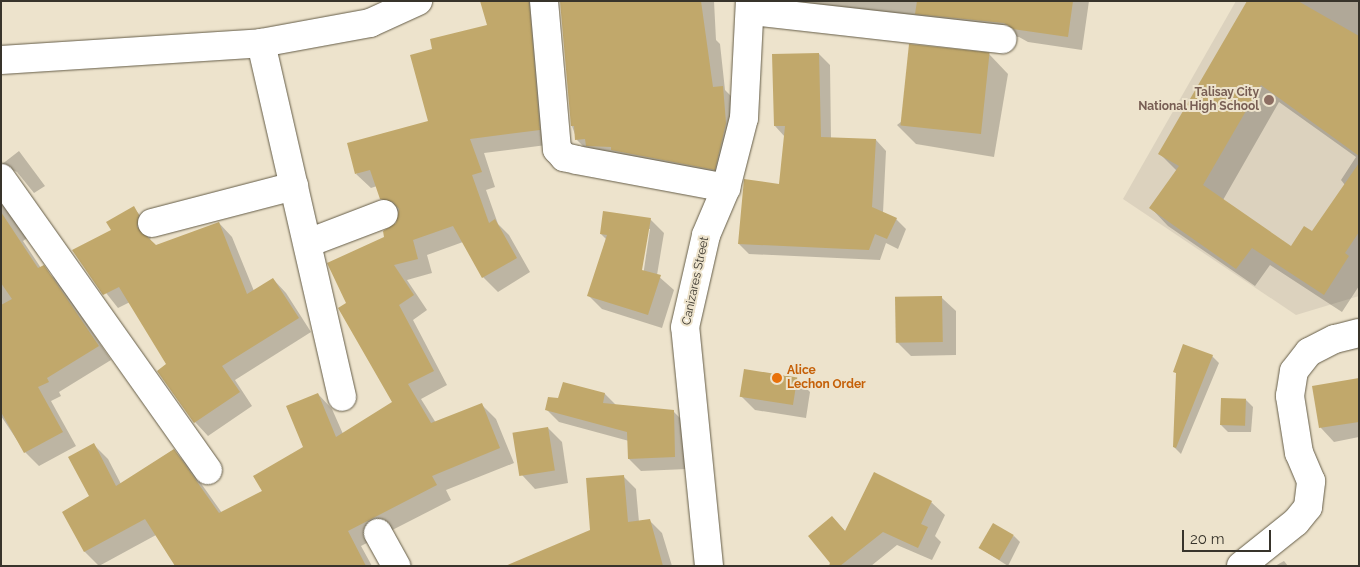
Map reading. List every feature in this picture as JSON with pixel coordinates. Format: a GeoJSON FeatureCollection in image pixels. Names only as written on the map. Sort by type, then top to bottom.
{"type":"FeatureCollection","features":[{"type":"Feature","properties":{"kind":"street"},"geometry":{"type":"LineString","coordinates":[[1,60],[261,43],[370,23],[418,1]]}},
{"type":"Feature","properties":{"kind":"street"},"geometry":{"type":"LineString","coordinates":[[544,1],[557,149],[564,156],[577,160],[726,188]]}},
{"type":"Feature","properties":{"kind":"street"},"geometry":{"type":"LineString","coordinates":[[750,6],[1002,39]]}},
{"type":"Feature","properties":{"kind":"street","name":"Canizares Street"},"geometry":{"type":"LineString","coordinates":[[709,566],[685,327],[706,235],[726,188],[744,118],[750,6]]}},
{"type":"Feature","properties":{"kind":"street"},"geometry":{"type":"LineString","coordinates":[[261,43],[342,397]]}},
{"type":"Feature","properties":{"kind":"street"},"geometry":{"type":"LineString","coordinates":[[1,178],[208,470]]}},
{"type":"Feature","properties":{"kind":"street"},"geometry":{"type":"LineString","coordinates":[[152,222],[294,186]]}},
{"type":"Feature","properties":{"kind":"street"},"geometry":{"type":"LineString","coordinates":[[308,244],[384,214]]}},
{"type":"Feature","properties":{"kind":"street"},"geometry":{"type":"LineString","coordinates":[[1241,566],[1296,522],[1308,507],[1311,482],[1299,453],[1290,396],[1294,371],[1309,352],[1335,339],[1359,333]]}},
{"type":"Feature","properties":{"kind":"street"},"geometry":{"type":"LineString","coordinates":[[378,533],[396,566]]}},
{"type":"Feature","properties":{"kind":"shaded area","name":"Talisay City National High School"},"geometry":{"type":"Polygon","coordinates":[[[1236,1],[1359,1],[1359,296],[1296,315],[1123,199],[1236,1]]]}},
{"type":"Feature","properties":{"kind":"building"},"geometry":{"type":"Polygon","coordinates":[[[480,1],[529,1],[540,130],[470,139],[482,172],[472,175],[489,223],[495,219],[517,258],[482,278],[453,226],[413,240],[418,259],[394,265],[414,295],[399,305],[434,371],[408,384],[431,423],[482,403],[500,448],[432,476],[437,485],[348,531],[366,566],[175,566],[145,519],[84,552],[62,512],[89,496],[68,457],[94,443],[116,486],[174,449],[219,513],[262,491],[253,476],[303,447],[286,406],[318,393],[336,437],[392,402],[338,308],[346,303],[327,263],[384,237],[383,231],[396,223],[399,209],[393,202],[380,199],[370,170],[355,174],[347,143],[428,121],[410,55],[432,49],[430,39],[487,25],[480,1]]]}},
{"type":"Feature","properties":{"kind":"building"},"geometry":{"type":"Polygon","coordinates":[[[560,1],[701,1],[713,87],[723,86],[726,123],[715,170],[611,150],[611,147],[586,146],[585,139],[575,140],[574,126],[571,126],[560,1]]]}},
{"type":"Feature","properties":{"kind":"building"},"geometry":{"type":"Polygon","coordinates":[[[917,1],[1073,1],[1068,37],[1013,29],[1004,23],[915,14],[917,1]]]}},
{"type":"Feature","properties":{"kind":"building"},"geometry":{"type":"Polygon","coordinates":[[[1247,1],[1298,1],[1359,36],[1359,156],[1261,85],[1203,185],[1291,246],[1304,226],[1312,231],[1359,163],[1359,232],[1345,253],[1349,256],[1324,295],[1252,248],[1236,269],[1149,208],[1179,166],[1158,154],[1247,1]]]}},
{"type":"Feature","properties":{"kind":"building"},"geometry":{"type":"Polygon","coordinates":[[[909,44],[990,52],[981,134],[900,126],[909,44]]]}},
{"type":"Feature","properties":{"kind":"building"},"geometry":{"type":"Polygon","coordinates":[[[819,53],[821,137],[876,139],[872,207],[897,218],[887,239],[875,234],[869,250],[738,244],[744,179],[779,184],[785,126],[774,126],[772,54],[819,53]]]}},
{"type":"Feature","properties":{"kind":"building"},"geometry":{"type":"Polygon","coordinates":[[[134,206],[139,215],[137,227],[156,245],[219,222],[247,294],[273,278],[299,318],[222,366],[240,392],[194,423],[157,371],[166,364],[119,287],[103,295],[72,250],[111,230],[106,222],[134,206]]]}},
{"type":"Feature","properties":{"kind":"building"},"geometry":{"type":"Polygon","coordinates":[[[603,211],[651,218],[642,270],[661,275],[648,315],[587,296],[607,235],[600,234],[603,211]]]}},
{"type":"Feature","properties":{"kind":"building"},"geometry":{"type":"Polygon","coordinates":[[[1,212],[38,268],[44,265],[99,346],[47,378],[49,382],[38,387],[63,432],[24,453],[1,412],[1,305],[12,299],[1,283],[1,212]]]}},
{"type":"Feature","properties":{"kind":"building"},"geometry":{"type":"Polygon","coordinates":[[[942,296],[943,342],[896,343],[895,297],[942,296]]]}},
{"type":"Feature","properties":{"kind":"building"},"geometry":{"type":"Polygon","coordinates":[[[1183,344],[1213,355],[1176,448],[1173,447],[1176,373],[1173,372],[1183,344]]]}},
{"type":"Feature","properties":{"kind":"building"},"geometry":{"type":"Polygon","coordinates":[[[744,369],[797,377],[793,405],[740,397],[744,369]]]}},
{"type":"Feature","properties":{"kind":"building"},"geometry":{"type":"Polygon","coordinates":[[[1359,378],[1359,422],[1319,428],[1312,386],[1359,378]]]}},
{"type":"Feature","properties":{"kind":"building"},"geometry":{"type":"Polygon","coordinates":[[[563,382],[605,393],[603,403],[674,410],[675,457],[628,459],[627,432],[545,410],[548,397],[558,398],[563,382]]]}},
{"type":"Feature","properties":{"kind":"building"},"geometry":{"type":"Polygon","coordinates":[[[1221,398],[1246,399],[1245,426],[1220,425],[1221,398]]]}},
{"type":"Feature","properties":{"kind":"building"},"geometry":{"type":"Polygon","coordinates":[[[548,427],[555,470],[519,476],[512,433],[548,427]]]}},
{"type":"Feature","properties":{"kind":"building"},"geometry":{"type":"Polygon","coordinates":[[[874,472],[932,501],[921,524],[928,527],[918,548],[883,532],[840,566],[829,566],[830,563],[808,536],[832,516],[845,531],[874,472]]]}},
{"type":"Feature","properties":{"kind":"building"},"geometry":{"type":"Polygon","coordinates":[[[624,475],[628,522],[650,519],[663,566],[505,566],[590,530],[586,478],[624,475]]]}},
{"type":"Feature","properties":{"kind":"building"},"geometry":{"type":"Polygon","coordinates":[[[993,523],[1014,535],[999,560],[978,548],[993,523]]]}},
{"type":"Feature","properties":{"kind":"place","name":"Talisay City National High School"},"geometry":{"type":"Point","coordinates":[1269,100]}},
{"type":"Feature","properties":{"kind":"place","name":"Alice Lechon Order"},"geometry":{"type":"Point","coordinates":[777,378]}}]}
